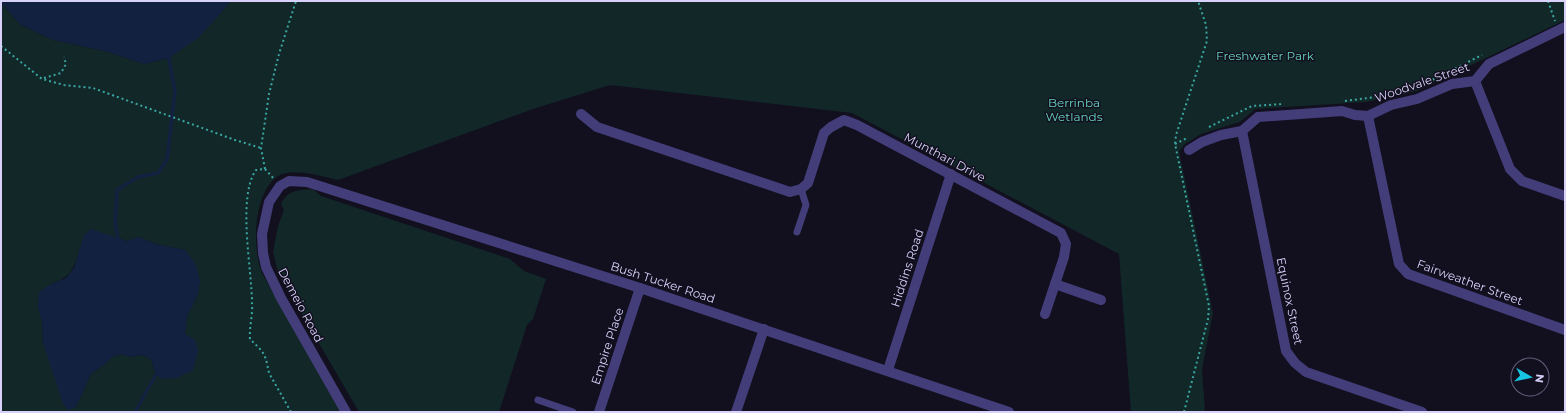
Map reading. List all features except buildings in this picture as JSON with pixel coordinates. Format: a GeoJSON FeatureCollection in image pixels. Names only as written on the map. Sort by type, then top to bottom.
{"type":"FeatureCollection","features":[{"type":"Feature","properties":{"kind":"street","name":"Woodvale Street"},"geometry":{"type":"LineString","coordinates":[[1242,131],[1258,117],[1342,111],[1354,115],[1368,116],[1392,105],[1417,99],[1452,84],[1475,81],[1489,64],[1563,23]]}},
{"type":"Feature","properties":{"kind":"street"},"geometry":{"type":"LineString","coordinates":[[1475,81],[1510,169],[1522,181],[1565,196]]}},
{"type":"Feature","properties":{"kind":"street"},"geometry":{"type":"LineString","coordinates":[[581,114],[597,127],[790,192],[801,189]]}},
{"type":"Feature","properties":{"kind":"street","name":"Fairweather Street"},"geometry":{"type":"LineString","coordinates":[[1368,116],[1399,264],[1408,274],[1565,330]]}},
{"type":"Feature","properties":{"kind":"street","name":"Munthari Drive"},"geometry":{"type":"LineString","coordinates":[[801,189],[808,183],[824,133],[831,126],[844,120],[857,125],[1061,233],[1066,244],[1064,257],[1045,314]]}},
{"type":"Feature","properties":{"kind":"street"},"geometry":{"type":"LineString","coordinates":[[1189,150],[1202,142],[1221,135],[1242,131]]}},
{"type":"Feature","properties":{"kind":"street","name":"Equinox Street"},"geometry":{"type":"LineString","coordinates":[[1242,131],[1286,351],[1295,363],[1306,372],[1422,412]]}},
{"type":"Feature","properties":{"kind":"street","name":"Hiddins Road"},"geometry":{"type":"LineString","coordinates":[[888,370],[951,174]]}},
{"type":"Feature","properties":{"kind":"street","name":"Demeio Road"},"geometry":{"type":"LineString","coordinates":[[307,182],[289,181],[285,183],[280,186],[269,202],[262,234],[263,253],[266,267],[280,298],[346,412]]}},
{"type":"Feature","properties":{"kind":"street","name":"Bush Tucker Road"},"geometry":{"type":"LineString","coordinates":[[307,182],[640,288],[888,370],[1009,412]]}},
{"type":"Feature","properties":{"kind":"street"},"geometry":{"type":"LineString","coordinates":[[1055,284],[1101,300]]}},
{"type":"Feature","properties":{"kind":"street","name":"Empire Place"},"geometry":{"type":"LineString","coordinates":[[599,412],[640,288]]}},
{"type":"Feature","properties":{"kind":"street"},"geometry":{"type":"LineString","coordinates":[[736,412],[764,329]]}},
{"type":"Feature","properties":{"kind":"lane"},"geometry":{"type":"LineString","coordinates":[[797,232],[806,205],[801,189]]}},
{"type":"Feature","properties":{"kind":"lane"},"geometry":{"type":"LineString","coordinates":[[538,400],[573,412]]}},
{"type":"Feature","properties":{"kind":"path"},"geometry":{"type":"LineString","coordinates":[[291,412],[269,373],[266,359],[262,351],[250,339],[252,303],[247,242],[248,191],[251,176],[256,170],[265,169],[261,148],[269,94],[279,54],[296,1]]}},
{"type":"Feature","properties":{"kind":"path"},"geometry":{"type":"LineString","coordinates":[[1184,412],[1208,319],[1209,306],[1175,144],[1176,135],[1207,41],[1206,25],[1198,1]]}},
{"type":"Feature","properties":{"kind":"path"},"geometry":{"type":"LineString","coordinates":[[1548,1],[1555,21]]}},
{"type":"Feature","properties":{"kind":"path"},"geometry":{"type":"LineString","coordinates":[[1549,24],[1555,21],[1563,23]]}},
{"type":"Feature","properties":{"kind":"path"},"geometry":{"type":"LineString","coordinates":[[1,46],[42,78],[64,85],[93,88],[261,148]]}},
{"type":"Feature","properties":{"kind":"path"},"geometry":{"type":"LineString","coordinates":[[1421,85],[1483,55]]}},
{"type":"Feature","properties":{"kind":"path"},"geometry":{"type":"LineString","coordinates":[[42,78],[61,73],[66,64],[64,57]]}},
{"type":"Feature","properties":{"kind":"path"},"geometry":{"type":"LineString","coordinates":[[1343,101],[1388,96]]}},
{"type":"Feature","properties":{"kind":"path"},"geometry":{"type":"LineString","coordinates":[[1204,130],[1252,106],[1288,103]]}},
{"type":"Feature","properties":{"kind":"path"},"geometry":{"type":"LineString","coordinates":[[1175,144],[1192,136]]}},
{"type":"Feature","properties":{"kind":"green space","name":"Berrinba Wetlands"},"geometry":{"type":"Polygon","coordinates":[[[229,1],[1565,1],[1565,20],[1417,91],[1366,102],[1255,109],[1240,122],[1201,134],[1185,144],[1179,151],[1213,313],[1202,369],[1205,412],[1131,412],[1119,254],[852,113],[610,85],[533,109],[338,180],[307,173],[291,172],[278,176],[270,184],[259,208],[257,222],[257,250],[262,273],[341,412],[1,412],[1,3],[21,25],[53,40],[105,51],[144,64],[169,58],[197,38],[228,5],[229,1]],[[109,236],[78,255],[69,274],[51,284],[42,322],[43,343],[76,407],[91,374],[112,357],[121,354],[130,357],[142,355],[151,359],[156,375],[185,334],[187,316],[198,295],[185,250],[156,244],[139,237],[128,241],[109,236]]]}},
{"type":"Feature","properties":{"kind":"green space"},"geometry":{"type":"Polygon","coordinates":[[[313,189],[321,196],[510,259],[524,271],[546,279],[533,319],[527,325],[499,412],[359,412],[278,273],[273,252],[278,226],[284,210],[281,204],[284,199],[290,193],[313,189]]]}},
{"type":"Feature","properties":{"kind":"water"},"geometry":{"type":"Polygon","coordinates":[[[1,1],[229,1],[228,5],[198,38],[169,58],[144,64],[105,51],[53,40],[21,25],[1,3],[1,1]]]}},
{"type":"Feature","properties":{"kind":"water"},"geometry":{"type":"Polygon","coordinates":[[[91,229],[127,241],[139,237],[156,244],[185,250],[195,263],[200,280],[198,295],[187,316],[185,334],[195,340],[198,351],[193,370],[177,378],[162,379],[156,375],[151,359],[142,355],[130,357],[121,354],[112,357],[91,374],[76,407],[68,410],[63,404],[43,343],[42,322],[38,307],[39,292],[51,284],[66,278],[74,268],[84,235],[91,229]]]}},
{"type":"Feature","properties":{"kind":"waterway"},"geometry":{"type":"LineString","coordinates":[[119,242],[115,224],[117,190],[138,177],[158,173],[167,159],[175,91],[168,54]]}},
{"type":"Feature","properties":{"kind":"waterway"},"geometry":{"type":"LineString","coordinates":[[135,412],[158,371]]}},
{"type":"Feature","properties":{"kind":"park label","name":"Freshwater Park"},"geometry":{"type":"Point","coordinates":[1265,55]}}]}
